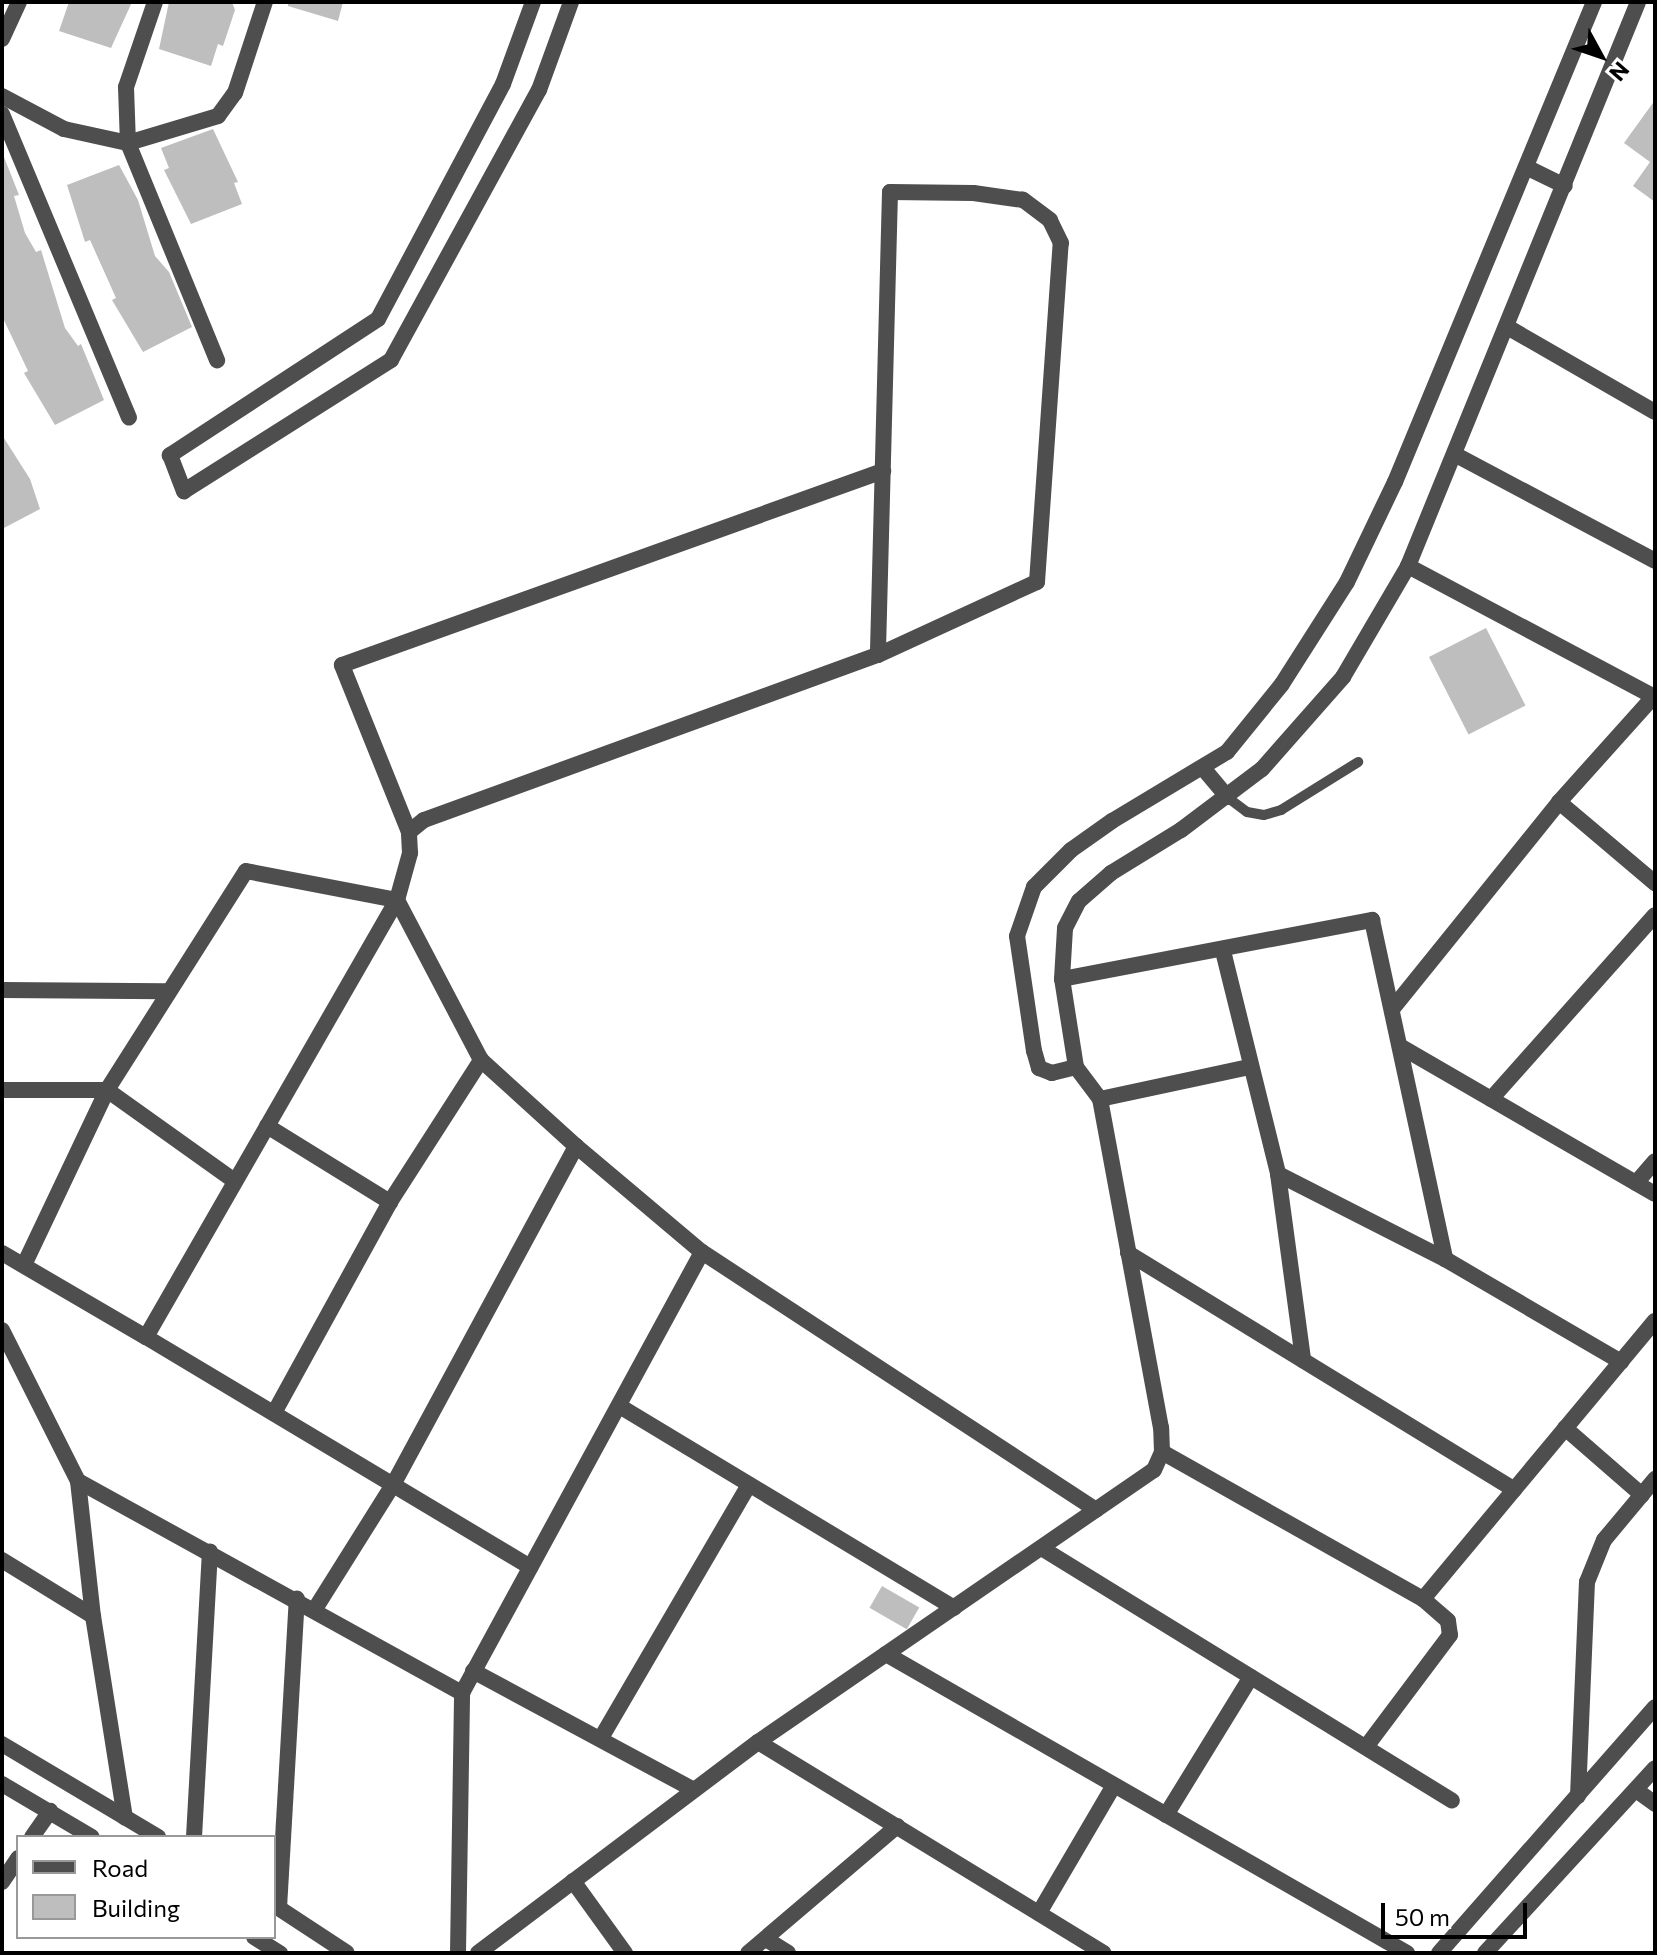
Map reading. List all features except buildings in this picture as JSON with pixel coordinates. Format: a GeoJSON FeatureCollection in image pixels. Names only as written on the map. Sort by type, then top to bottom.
{"type":"FeatureCollection","features":[{"type":"Feature","properties":{"kind":"street"},"geometry":{"type":"LineString","coordinates":[[2,39],[19,2]]}},
{"type":"Feature","properties":{"kind":"street"},"geometry":{"type":"LineString","coordinates":[[155,2],[126,87],[128,143],[217,360]]}},
{"type":"Feature","properties":{"kind":"street"},"geometry":{"type":"LineString","coordinates":[[2,96],[64,129],[128,143],[218,116],[235,93],[265,2]]}},
{"type":"Feature","properties":{"kind":"street"},"geometry":{"type":"LineString","coordinates":[[533,2],[503,84],[378,319],[170,455],[184,491],[391,360],[539,90],[571,2]]}},
{"type":"Feature","properties":{"kind":"street"},"geometry":{"type":"LineString","coordinates":[[1076,1067],[1052,1073],[1039,1068],[1034,1051],[1017,936],[1034,887],[1071,850],[1112,821],[1227,752],[1282,684],[1347,582],[1395,482],[1594,2]]}},
{"type":"Feature","properties":{"kind":"street"},"geometry":{"type":"LineString","coordinates":[[478,1953],[692,1789],[1154,1470],[1162,1452],[1100,1099],[1076,1067],[1062,979],[1065,928],[1079,901],[1111,873],[1227,797],[1262,769],[1343,677],[1408,566],[1509,328],[1638,2]]}},
{"type":"Feature","properties":{"kind":"street"},"geometry":{"type":"LineString","coordinates":[[2,114],[129,418]]}},
{"type":"Feature","properties":{"kind":"street"},"geometry":{"type":"LineString","coordinates":[[1526,167],[1565,186]]}},
{"type":"Feature","properties":{"kind":"street"},"geometry":{"type":"LineString","coordinates":[[409,832],[424,820],[878,655],[1037,582],[1061,243],[1050,220],[1023,200],[973,193],[890,192],[878,655]]}},
{"type":"Feature","properties":{"kind":"street"},"geometry":{"type":"LineString","coordinates":[[1509,328],[1655,412]]}},
{"type":"Feature","properties":{"kind":"street"},"geometry":{"type":"LineString","coordinates":[[1456,455],[1655,561]]}},
{"type":"Feature","properties":{"kind":"street"},"geometry":{"type":"LineString","coordinates":[[146,1337],[233,1180],[397,900],[410,853],[409,832],[342,665],[883,471]]}},
{"type":"Feature","properties":{"kind":"street"},"geometry":{"type":"LineString","coordinates":[[1393,1008],[1559,802],[1654,696],[1408,566]]}},
{"type":"Feature","properties":{"kind":"street"},"geometry":{"type":"LineString","coordinates":[[1203,768],[1227,797]]}},
{"type":"Feature","properties":{"kind":"street"},"geometry":{"type":"LineString","coordinates":[[1559,802],[1655,883]]}},
{"type":"Feature","properties":{"kind":"street"},"geometry":{"type":"LineString","coordinates":[[24,1265],[107,1090],[165,991],[246,871],[397,900]]}},
{"type":"Feature","properties":{"kind":"street"},"geometry":{"type":"LineString","coordinates":[[397,900],[481,1060],[576,1146],[702,1252],[1096,1510]]}},
{"type":"Feature","properties":{"kind":"street"},"geometry":{"type":"LineString","coordinates":[[1491,1099],[1655,915]]}},
{"type":"Feature","properties":{"kind":"street"},"geometry":{"type":"LineString","coordinates":[[1062,979],[1223,951],[1372,920],[1403,1048],[1445,1259]]}},
{"type":"Feature","properties":{"kind":"street"},"geometry":{"type":"LineString","coordinates":[[1223,951],[1249,1067],[1278,1174],[1303,1360]]}},
{"type":"Feature","properties":{"kind":"street"},"geometry":{"type":"LineString","coordinates":[[2,990],[165,991]]}},
{"type":"Feature","properties":{"kind":"street"},"geometry":{"type":"LineString","coordinates":[[1403,1048],[1655,1194]]}},
{"type":"Feature","properties":{"kind":"street"},"geometry":{"type":"LineString","coordinates":[[274,1413],[390,1202],[481,1060]]}},
{"type":"Feature","properties":{"kind":"street"},"geometry":{"type":"LineString","coordinates":[[1100,1099],[1249,1067]]}},
{"type":"Feature","properties":{"kind":"street"},"geometry":{"type":"LineString","coordinates":[[2,1090],[107,1090],[233,1180]]}},
{"type":"Feature","properties":{"kind":"street"},"geometry":{"type":"LineString","coordinates":[[267,1126],[390,1202]]}},
{"type":"Feature","properties":{"kind":"street"},"geometry":{"type":"LineString","coordinates":[[315,1609],[394,1483],[576,1146]]}},
{"type":"Feature","properties":{"kind":"street"},"geometry":{"type":"LineString","coordinates":[[1636,1183],[1655,1161]]}},
{"type":"Feature","properties":{"kind":"street"},"geometry":{"type":"LineString","coordinates":[[1278,1174],[1445,1259],[1621,1362]]}},
{"type":"Feature","properties":{"kind":"street"},"geometry":{"type":"LineString","coordinates":[[458,1953],[462,1693],[621,1407],[702,1252]]}},
{"type":"Feature","properties":{"kind":"street"},"geometry":{"type":"LineString","coordinates":[[2,1253],[531,1567]]}},
{"type":"Feature","properties":{"kind":"street"},"geometry":{"type":"LineString","coordinates":[[1128,1253],[1514,1490]]}},
{"type":"Feature","properties":{"kind":"street"},"geometry":{"type":"LineString","coordinates":[[1423,1599],[1655,1321]]}},
{"type":"Feature","properties":{"kind":"street"},"geometry":{"type":"LineString","coordinates":[[2,1330],[78,1481],[93,1616],[125,1817]]}},
{"type":"Feature","properties":{"kind":"street"},"geometry":{"type":"LineString","coordinates":[[621,1407],[954,1608]]}},
{"type":"Feature","properties":{"kind":"street"},"geometry":{"type":"LineString","coordinates":[[1565,1428],[1642,1495]]}},
{"type":"Feature","properties":{"kind":"street"},"geometry":{"type":"LineString","coordinates":[[1162,1452],[1423,1599],[1448,1621],[1450,1635],[1366,1747]]}},
{"type":"Feature","properties":{"kind":"street"},"geometry":{"type":"LineString","coordinates":[[1578,1796],[1587,1582],[1604,1540],[1655,1479]]}},
{"type":"Feature","properties":{"kind":"street"},"geometry":{"type":"LineString","coordinates":[[78,1481],[297,1599],[462,1693]]}},
{"type":"Feature","properties":{"kind":"street"},"geometry":{"type":"LineString","coordinates":[[601,1738],[749,1485]]}},
{"type":"Feature","properties":{"kind":"street"},"geometry":{"type":"LineString","coordinates":[[1043,1549],[1452,1801]]}},
{"type":"Feature","properties":{"kind":"street"},"geometry":{"type":"LineString","coordinates":[[194,1835],[210,1551]]}},
{"type":"Feature","properties":{"kind":"street"},"geometry":{"type":"LineString","coordinates":[[2,1560],[93,1616]]}},
{"type":"Feature","properties":{"kind":"street"},"geometry":{"type":"LineString","coordinates":[[297,1599],[276,1907],[347,1953]]}},
{"type":"Feature","properties":{"kind":"street"},"geometry":{"type":"LineString","coordinates":[[886,1654],[1407,1953]]}},
{"type":"Feature","properties":{"kind":"street"},"geometry":{"type":"LineString","coordinates":[[473,1671],[692,1789]]}},
{"type":"Feature","properties":{"kind":"street"},"geometry":{"type":"LineString","coordinates":[[1166,1815],[1251,1677]]}},
{"type":"Feature","properties":{"kind":"street"},"geometry":{"type":"LineString","coordinates":[[1439,1953],[1655,1707]]}},
{"type":"Feature","properties":{"kind":"street"},"geometry":{"type":"LineString","coordinates":[[758,1742],[1104,1953]]}},
{"type":"Feature","properties":{"kind":"street"},"geometry":{"type":"LineString","coordinates":[[2,1744],[155,1835]]}},
{"type":"Feature","properties":{"kind":"street"},"geometry":{"type":"LineString","coordinates":[[1485,1953],[1655,1768]]}},
{"type":"Feature","properties":{"kind":"street"},"geometry":{"type":"LineString","coordinates":[[2,1784],[89,1835]]}},
{"type":"Feature","properties":{"kind":"street"},"geometry":{"type":"LineString","coordinates":[[1039,1913],[1114,1785]]}},
{"type":"Feature","properties":{"kind":"street"},"geometry":{"type":"LineString","coordinates":[[1636,1790],[1655,1804]]}},
{"type":"Feature","properties":{"kind":"street"},"geometry":{"type":"LineString","coordinates":[[33,1835],[50,1811]]}},
{"type":"Feature","properties":{"kind":"street"},"geometry":{"type":"LineString","coordinates":[[748,1953],[897,1826]]}},
{"type":"Feature","properties":{"kind":"street"},"geometry":{"type":"LineString","coordinates":[[2,1882],[16,1861]]}},
{"type":"Feature","properties":{"kind":"street"},"geometry":{"type":"LineString","coordinates":[[573,1881],[625,1953]]}},
{"type":"Feature","properties":{"kind":"street"},"geometry":{"type":"LineString","coordinates":[[766,1939],[788,1953]]}},
{"type":"Feature","properties":{"kind":"lane"},"geometry":{"type":"LineString","coordinates":[[1227,797],[1247,812],[1281,810],[1358,762]]}}]}
